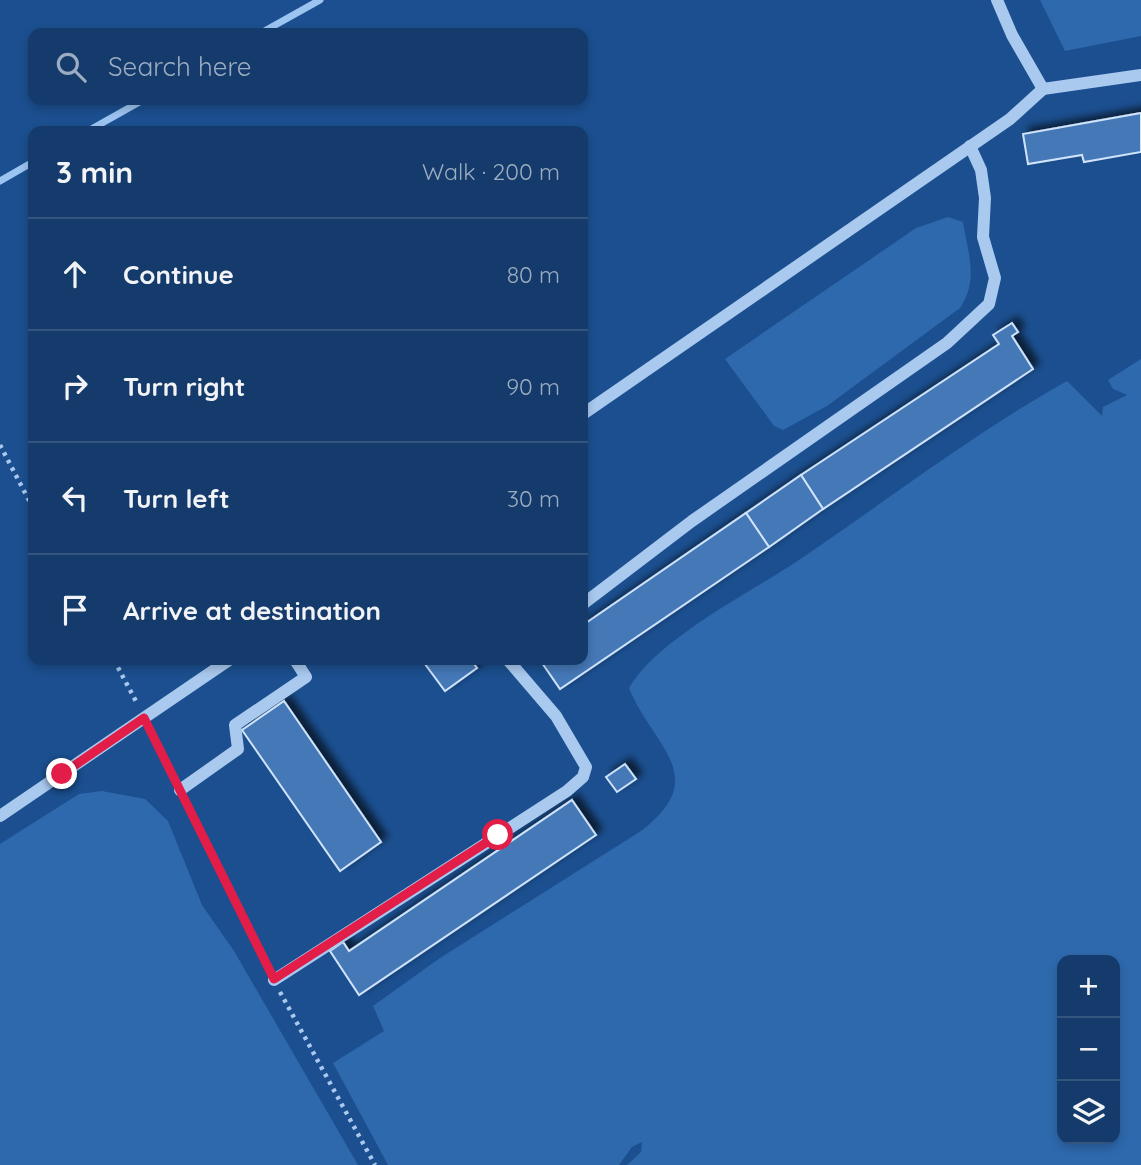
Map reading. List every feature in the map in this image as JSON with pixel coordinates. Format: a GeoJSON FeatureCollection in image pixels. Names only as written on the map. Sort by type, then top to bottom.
{"type":"FeatureCollection","features":[{"type":"Feature","properties":{"kind":"street"},"geometry":{"type":"LineString","coordinates":[[997,0],[1012,35],[1043,89]]}},
{"type":"Feature","properties":{"kind":"street"},"geometry":{"type":"LineString","coordinates":[[588,411],[1010,119],[1043,89],[1141,75]]}},
{"type":"Feature","properties":{"kind":"street"},"geometry":{"type":"LineString","coordinates":[[588,600],[692,520],[947,343],[989,304],[995,278],[983,237],[985,198],[981,170],[970,146]]}},
{"type":"Feature","properties":{"kind":"street"},"geometry":{"type":"LineString","coordinates":[[0,816],[222,665]]}},
{"type":"Feature","properties":{"kind":"street"},"geometry":{"type":"LineString","coordinates":[[180,790],[238,749],[235,725],[306,677],[298,665]]}},
{"type":"Feature","properties":{"kind":"street"},"geometry":{"type":"LineString","coordinates":[[274,979],[567,791],[583,777],[586,767],[556,716],[512,665]]}},
{"type":"Feature","properties":{"kind":"path"},"geometry":{"type":"LineString","coordinates":[[0,445],[28,498]]}},
{"type":"Feature","properties":{"kind":"path"},"geometry":{"type":"LineString","coordinates":[[117,665],[274,979],[375,1165]]}},
{"type":"Feature","properties":{"kind":"shaded area"},"geometry":{"type":"Polygon","coordinates":[[[1040,0],[1141,0],[1141,36],[1065,51],[1040,0]]]}},
{"type":"Feature","properties":{"kind":"shaded area"},"geometry":{"type":"Polygon","coordinates":[[[948,217],[963,222],[969,255],[971,277],[966,298],[960,308],[827,406],[783,430],[774,426],[725,359],[916,228],[948,217]]]}},
{"type":"Feature","properties":{"kind":"shaded area"},"geometry":{"type":"Polygon","coordinates":[[[1141,359],[1141,1165],[627,1165],[641,1152],[642,1142],[632,1147],[619,1165],[388,1165],[333,1063],[384,1031],[373,1006],[440,958],[641,831],[662,811],[673,794],[675,777],[671,761],[629,688],[642,670],[660,652],[704,620],[793,564],[1031,402],[1067,381],[1102,416],[1103,407],[1127,395],[1113,389],[1108,380],[1141,359]]]}},
{"type":"Feature","properties":{"kind":"shaded area"},"geometry":{"type":"Polygon","coordinates":[[[102,791],[145,799],[168,821],[202,905],[234,951],[358,1165],[0,1165],[0,844],[79,794],[102,791]]]}},
{"type":"Feature","properties":{"kind":"building"},"geometry":{"type":"Polygon","coordinates":[[[1141,113],[1141,152],[1084,162],[1082,155],[1028,164],[1023,134],[1141,113]]]}},
{"type":"Feature","properties":{"kind":"building"},"geometry":{"type":"Polygon","coordinates":[[[1012,323],[1018,332],[1012,336],[1033,369],[823,509],[801,475],[999,344],[993,335],[1012,323]]]}},
{"type":"Feature","properties":{"kind":"building"},"geometry":{"type":"Polygon","coordinates":[[[801,475],[823,509],[769,547],[746,513],[801,475]]]}},
{"type":"Feature","properties":{"kind":"building"},"geometry":{"type":"Polygon","coordinates":[[[746,513],[769,547],[560,689],[543,665],[588,665],[588,622],[746,513]]]}},
{"type":"Feature","properties":{"kind":"building"},"geometry":{"type":"Polygon","coordinates":[[[426,665],[475,665],[477,668],[445,691],[426,665]]]}},
{"type":"Feature","properties":{"kind":"building"},"geometry":{"type":"Polygon","coordinates":[[[284,701],[381,842],[340,871],[242,730],[284,701]]]}},
{"type":"Feature","properties":{"kind":"building"},"geometry":{"type":"Polygon","coordinates":[[[625,764],[636,779],[617,792],[606,777],[625,764]]]}},
{"type":"Feature","properties":{"kind":"building"},"geometry":{"type":"Polygon","coordinates":[[[572,800],[596,835],[359,995],[330,951],[343,942],[349,951],[572,800]]]}},
{"type":"Feature","properties":{"kind":"waterway"},"geometry":{"type":"LineString","coordinates":[[270,28],[320,0]]}},
{"type":"Feature","properties":{"kind":"waterway"},"geometry":{"type":"LineString","coordinates":[[97,126],[134,105]]}},
{"type":"Feature","properties":{"kind":"waterway"},"geometry":{"type":"LineString","coordinates":[[0,181],[28,165]]}},
{"type":"Feature","properties":{"kind":"route"},"geometry":{"type":"LineString","coordinates":[[62,774],[144,718],[274,979],[498,835]]}}]}
